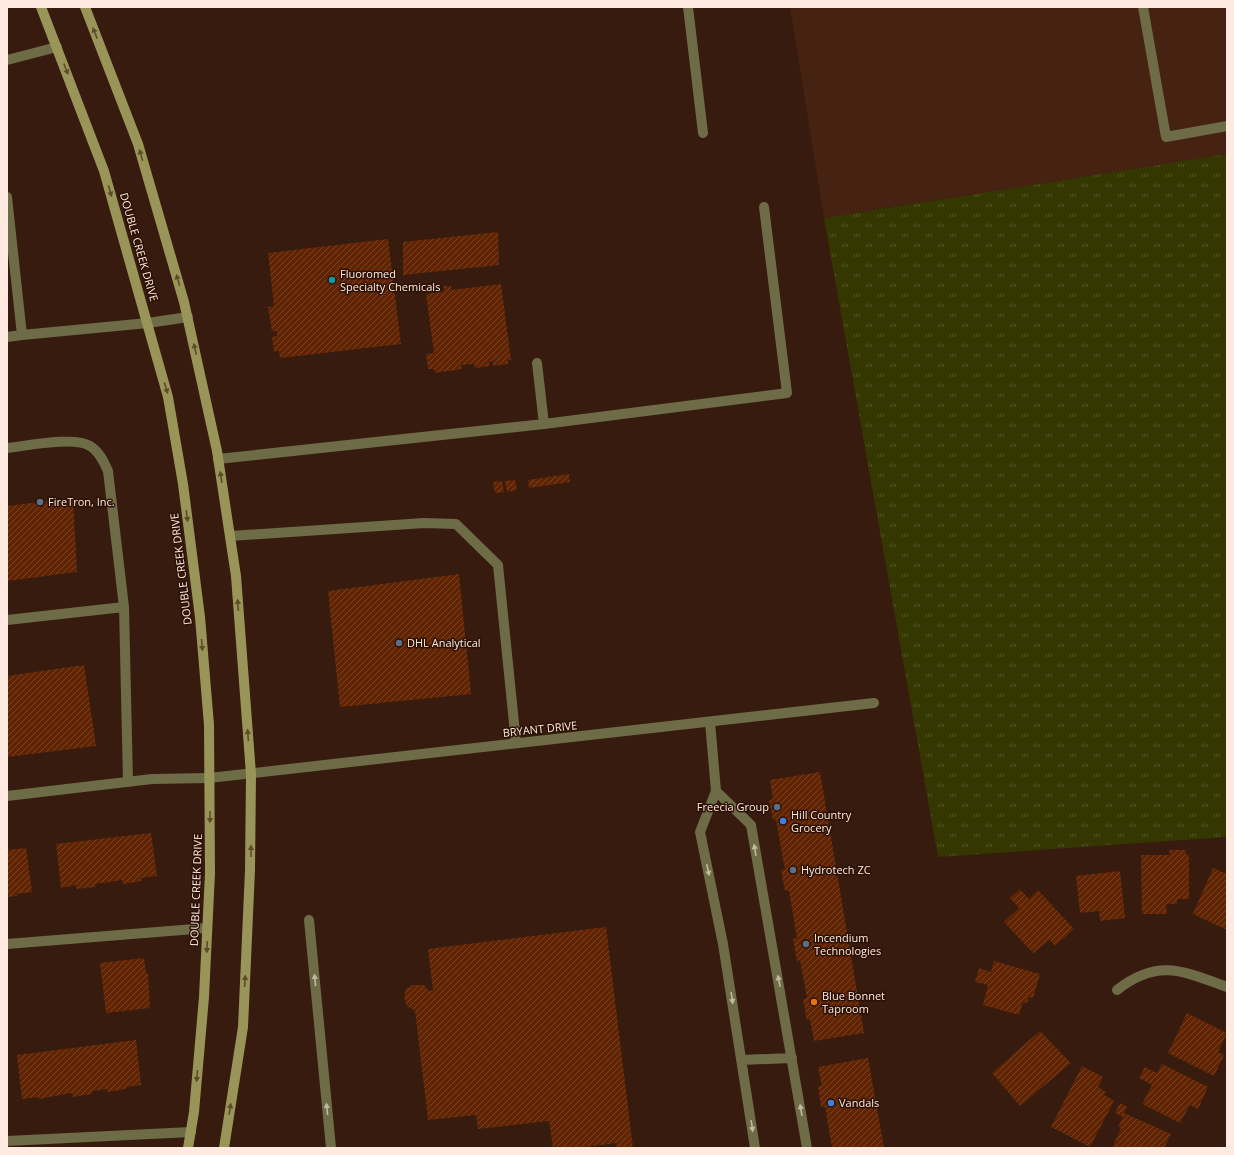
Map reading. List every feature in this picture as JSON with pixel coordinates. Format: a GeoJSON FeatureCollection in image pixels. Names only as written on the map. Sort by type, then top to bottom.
{"type":"FeatureCollection","features":[{"type":"Feature","properties":{"kind":"street","name":"DOUBLE CREEK DRIVE"},"geometry":{"type":"LineString","coordinates":[[41,7],[104,171],[168,397],[183,484],[200,624],[209,725],[210,873],[204,997],[191,1132],[188,1148]]}},
{"type":"Feature","properties":{"kind":"street"},"geometry":{"type":"LineString","coordinates":[[85,7],[138,144],[188,317],[218,459],[236,576],[251,774],[250,870],[243,1027],[224,1148]]}},
{"type":"Feature","properties":{"kind":"street"},"geometry":{"type":"LineString","coordinates":[[688,7],[703,133]]}},
{"type":"Feature","properties":{"kind":"street"},"geometry":{"type":"LineString","coordinates":[[1142,7],[1166,136],[1227,126]]}},
{"type":"Feature","properties":{"kind":"street"},"geometry":{"type":"LineString","coordinates":[[7,60],[57,47]]}},
{"type":"Feature","properties":{"kind":"street"},"geometry":{"type":"LineString","coordinates":[[7,197],[22,335]]}},
{"type":"Feature","properties":{"kind":"street"},"geometry":{"type":"LineString","coordinates":[[218,459],[544,424],[787,394],[764,207]]}},
{"type":"Feature","properties":{"kind":"street"},"geometry":{"type":"LineString","coordinates":[[7,337],[148,323],[188,317]]}},
{"type":"Feature","properties":{"kind":"street"},"geometry":{"type":"LineString","coordinates":[[537,363],[544,424]]}},
{"type":"Feature","properties":{"kind":"street"},"geometry":{"type":"LineString","coordinates":[[7,448],[61,442],[90,445],[101,456],[108,471],[124,607],[128,782]]}},
{"type":"Feature","properties":{"kind":"street"},"geometry":{"type":"LineString","coordinates":[[230,536],[424,523],[456,524],[498,565],[516,743]]}},
{"type":"Feature","properties":{"kind":"street"},"geometry":{"type":"LineString","coordinates":[[7,620],[124,607]]}},
{"type":"Feature","properties":{"kind":"street","name":"BRYANT DRIVE"},"geometry":{"type":"LineString","coordinates":[[7,796],[152,779],[209,778],[251,774],[874,703]]}},
{"type":"Feature","properties":{"kind":"street"},"geometry":{"type":"LineString","coordinates":[[710,722],[716,791],[700,832],[723,944],[755,1148]]}},
{"type":"Feature","properties":{"kind":"street"},"geometry":{"type":"LineString","coordinates":[[716,791],[751,825],[807,1148]]}},
{"type":"Feature","properties":{"kind":"street"},"geometry":{"type":"LineString","coordinates":[[309,920],[331,1148]]}},
{"type":"Feature","properties":{"kind":"street"},"geometry":{"type":"LineString","coordinates":[[7,944],[207,928]]}},
{"type":"Feature","properties":{"kind":"street"},"geometry":{"type":"LineString","coordinates":[[1117,990],[1132,978],[1160,970],[1188,973],[1227,987]]}},
{"type":"Feature","properties":{"kind":"street"},"geometry":{"type":"LineString","coordinates":[[742,1060],[792,1058]]}},
{"type":"Feature","properties":{"kind":"street"},"geometry":{"type":"LineString","coordinates":[[7,1140],[191,1132]]}},
{"type":"Feature","properties":{"kind":"shaded area"},"geometry":{"type":"Polygon","coordinates":[[[790,7],[1227,7],[1227,154],[824,218],[790,7]]]}},
{"type":"Feature","properties":{"kind":"green space"},"geometry":{"type":"Polygon","coordinates":[[[1227,154],[1227,837],[938,857],[824,218],[1227,154]]]}},
{"type":"Feature","properties":{"kind":"building"},"geometry":{"type":"Polygon","coordinates":[[[498,232],[499,265],[403,275],[403,242],[498,232]]]}},
{"type":"Feature","properties":{"kind":"building","name":"Fluoromed Specialty Chemicals"},"geometry":{"type":"Polygon","coordinates":[[[388,239],[401,344],[280,358],[279,351],[274,352],[272,337],[277,336],[277,331],[272,331],[268,307],[274,306],[268,253],[388,239]]]}},
{"type":"Feature","properties":{"kind":"building"},"geometry":{"type":"Polygon","coordinates":[[[501,284],[511,360],[508,360],[508,364],[493,366],[493,361],[489,362],[490,366],[475,368],[474,364],[461,365],[462,369],[435,373],[434,369],[428,369],[426,354],[434,353],[426,294],[444,291],[444,286],[451,286],[451,290],[501,284]]]}},
{"type":"Feature","properties":{"kind":"building"},"geometry":{"type":"Polygon","coordinates":[[[569,474],[570,482],[529,488],[528,480],[569,474]]]}},
{"type":"Feature","properties":{"kind":"building"},"geometry":{"type":"Polygon","coordinates":[[[515,480],[517,490],[507,492],[505,481],[515,480]]]}},
{"type":"Feature","properties":{"kind":"building"},"geometry":{"type":"Polygon","coordinates":[[[502,481],[504,492],[495,493],[493,482],[502,481]]]}},
{"type":"Feature","properties":{"kind":"building"},"geometry":{"type":"Polygon","coordinates":[[[73,498],[77,572],[7,581],[7,506],[73,498]]]}},
{"type":"Feature","properties":{"kind":"building","name":"DHL Analytical"},"geometry":{"type":"Polygon","coordinates":[[[459,574],[471,694],[340,707],[328,591],[459,574]]]}},
{"type":"Feature","properties":{"kind":"building"},"geometry":{"type":"Polygon","coordinates":[[[84,665],[96,746],[7,757],[7,676],[84,665]]]}},
{"type":"Feature","properties":{"kind":"building"},"geometry":{"type":"Polygon","coordinates":[[[820,772],[864,1033],[814,1041],[810,1019],[807,1020],[803,999],[807,998],[800,960],[797,961],[793,939],[797,938],[789,891],[785,891],[781,870],[785,870],[776,820],[773,820],[769,800],[773,799],[770,780],[820,772]]]}},
{"type":"Feature","properties":{"kind":"building"},"geometry":{"type":"Polygon","coordinates":[[[151,833],[157,876],[141,878],[142,881],[122,884],[122,880],[95,884],[96,887],[76,889],[76,885],[61,888],[56,844],[151,833]]]}},
{"type":"Feature","properties":{"kind":"building"},"geometry":{"type":"Polygon","coordinates":[[[26,848],[32,892],[7,897],[7,850],[26,848]]]}},
{"type":"Feature","properties":{"kind":"building"},"geometry":{"type":"Polygon","coordinates":[[[1169,850],[1186,850],[1186,855],[1189,855],[1189,899],[1177,899],[1177,904],[1166,904],[1167,914],[1142,914],[1141,855],[1170,855],[1169,850]]]}},
{"type":"Feature","properties":{"kind":"building"},"geometry":{"type":"Polygon","coordinates":[[[1213,868],[1227,874],[1227,930],[1193,914],[1213,868]]]}},
{"type":"Feature","properties":{"kind":"building"},"geometry":{"type":"Polygon","coordinates":[[[1120,871],[1125,918],[1100,921],[1099,911],[1080,913],[1076,876],[1120,871]]]}},
{"type":"Feature","properties":{"kind":"building"},"geometry":{"type":"Polygon","coordinates":[[[1020,889],[1029,899],[1038,890],[1074,929],[1055,946],[1050,940],[1033,953],[1004,922],[1019,908],[1010,898],[1020,889]]]}},
{"type":"Feature","properties":{"kind":"building"},"geometry":{"type":"Polygon","coordinates":[[[606,927],[633,1148],[617,1148],[616,1143],[578,1148],[553,1148],[549,1121],[478,1129],[476,1115],[428,1120],[415,1011],[407,1006],[404,997],[406,989],[413,985],[424,985],[429,991],[433,990],[428,949],[606,927]]]}},
{"type":"Feature","properties":{"kind":"building"},"geometry":{"type":"Polygon","coordinates":[[[144,958],[146,973],[148,973],[150,1008],[106,1013],[100,963],[144,958]]]}},
{"type":"Feature","properties":{"kind":"building"},"geometry":{"type":"Polygon","coordinates":[[[994,961],[1040,974],[1033,998],[1029,997],[1027,1003],[1023,1002],[1019,1015],[983,1005],[988,985],[975,982],[979,968],[991,972],[994,961]]]}},
{"type":"Feature","properties":{"kind":"building"},"geometry":{"type":"Polygon","coordinates":[[[1187,1013],[1227,1033],[1218,1052],[1224,1055],[1214,1076],[1168,1053],[1187,1013]]]}},
{"type":"Feature","properties":{"kind":"building"},"geometry":{"type":"Polygon","coordinates":[[[1040,1031],[1071,1063],[1020,1106],[992,1073],[1040,1031]]]}},
{"type":"Feature","properties":{"kind":"building"},"geometry":{"type":"Polygon","coordinates":[[[136,1040],[141,1085],[107,1092],[107,1089],[92,1091],[92,1094],[73,1097],[72,1093],[38,1099],[38,1097],[22,1099],[17,1055],[136,1040]]]}},
{"type":"Feature","properties":{"kind":"building"},"geometry":{"type":"Polygon","coordinates":[[[868,1058],[884,1148],[832,1148],[825,1107],[821,1107],[818,1086],[822,1086],[818,1067],[868,1058]]]}},
{"type":"Feature","properties":{"kind":"building"},"geometry":{"type":"Polygon","coordinates":[[[1162,1064],[1208,1087],[1198,1109],[1190,1105],[1180,1123],[1142,1104],[1152,1085],[1139,1078],[1145,1067],[1157,1073],[1162,1064]]]}},
{"type":"Feature","properties":{"kind":"building"},"geometry":{"type":"Polygon","coordinates":[[[1082,1066],[1103,1077],[1098,1087],[1106,1092],[1104,1095],[1114,1101],[1090,1147],[1051,1127],[1082,1066]]]}},
{"type":"Feature","properties":{"kind":"building"},"geometry":{"type":"Polygon","coordinates":[[[1120,1103],[1127,1107],[1124,1113],[1171,1134],[1164,1148],[1112,1148],[1121,1128],[1118,1127],[1123,1117],[1115,1113],[1120,1103]]]}},
{"type":"Feature","properties":{"kind":"place","name":"Fluoromed Specialty Chemicals"},"geometry":{"type":"Point","coordinates":[332,280]}},
{"type":"Feature","properties":{"kind":"place","name":"FireTron, Inc."},"geometry":{"type":"Point","coordinates":[40,502]}},
{"type":"Feature","properties":{"kind":"place","name":"DHL Analytical"},"geometry":{"type":"Point","coordinates":[399,643]}},
{"type":"Feature","properties":{"kind":"place","name":"Freecia Group"},"geometry":{"type":"Point","coordinates":[777,807]}},
{"type":"Feature","properties":{"kind":"place","name":"Hill Country Grocery"},"geometry":{"type":"Point","coordinates":[783,821]}},
{"type":"Feature","properties":{"kind":"place","name":"Hydrotech ZC"},"geometry":{"type":"Point","coordinates":[793,870]}},
{"type":"Feature","properties":{"kind":"place","name":"Incendium Technologies"},"geometry":{"type":"Point","coordinates":[806,944]}},
{"type":"Feature","properties":{"kind":"place","name":"Blue Bonnet Taproom"},"geometry":{"type":"Point","coordinates":[814,1002]}},
{"type":"Feature","properties":{"kind":"place","name":"Vandals"},"geometry":{"type":"Point","coordinates":[831,1103]}}]}
